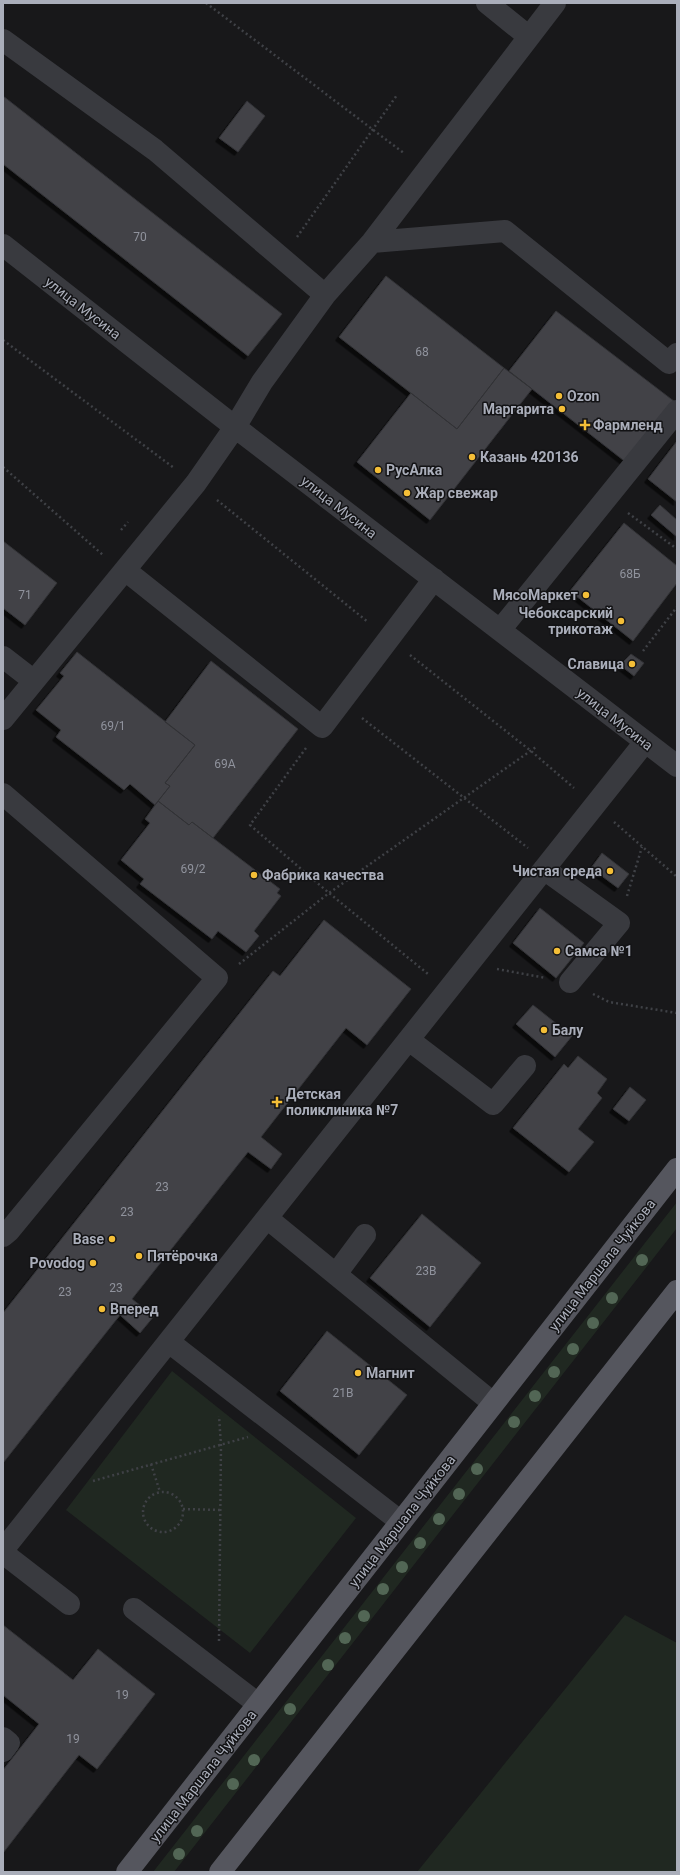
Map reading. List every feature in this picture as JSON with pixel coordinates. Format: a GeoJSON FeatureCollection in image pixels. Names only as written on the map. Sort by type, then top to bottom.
{"type":"FeatureCollection","features":[{"type":"Feature","properties":{"kind":"main road","name":"улица Маршала Чуйкова"},"geometry":{"type":"LineString","coordinates":[[127,1872],[677,1169]]}},
{"type":"Feature","properties":{"kind":"main road"},"geometry":{"type":"LineString","coordinates":[[220,1872],[677,1291]]}},
{"type":"Feature","properties":{"kind":"street"},"geometry":{"type":"LineString","coordinates":[[486,3],[528,36]]}},
{"type":"Feature","properties":{"kind":"street"},"geometry":{"type":"LineString","coordinates":[[3,719],[196,483],[235,427],[262,382],[325,295],[372,242],[528,36],[555,3]]}},
{"type":"Feature","properties":{"kind":"street"},"geometry":{"type":"LineString","coordinates":[[3,40],[155,150],[325,295]]}},
{"type":"Feature","properties":{"kind":"street"},"geometry":{"type":"LineString","coordinates":[[372,242],[505,231],[674,362]]}},
{"type":"Feature","properties":{"kind":"street","name":"улица Мусина"},"geometry":{"type":"LineString","coordinates":[[3,245],[235,427],[677,766]]}},
{"type":"Feature","properties":{"kind":"street"},"geometry":{"type":"LineString","coordinates":[[500,630],[677,411]]}},
{"type":"Feature","properties":{"kind":"street"},"geometry":{"type":"LineString","coordinates":[[125,570],[322,727],[434,579]]}},
{"type":"Feature","properties":{"kind":"street"},"geometry":{"type":"LineString","coordinates":[[3,657],[34,681]]}},
{"type":"Feature","properties":{"kind":"street"},"geometry":{"type":"LineString","coordinates":[[69,1604],[3,1552],[644,742]]}},
{"type":"Feature","properties":{"kind":"street"},"geometry":{"type":"LineString","coordinates":[[5,1231],[218,978],[6,802]]}},
{"type":"Feature","properties":{"kind":"street"},"geometry":{"type":"LineString","coordinates":[[544,869],[619,923],[570,982]]}},
{"type":"Feature","properties":{"kind":"street"},"geometry":{"type":"LineString","coordinates":[[409,1040],[493,1104],[525,1066]]}},
{"type":"Feature","properties":{"kind":"street"},"geometry":{"type":"LineString","coordinates":[[267,1218],[494,1403]]}},
{"type":"Feature","properties":{"kind":"street"},"geometry":{"type":"LineString","coordinates":[[336,1274],[365,1235]]}},
{"type":"Feature","properties":{"kind":"street"},"geometry":{"type":"LineString","coordinates":[[169,1342],[401,1522]]}},
{"type":"Feature","properties":{"kind":"street"},"geometry":{"type":"LineString","coordinates":[[134,1609],[258,1704]]}},
{"type":"Feature","properties":{"kind":"street"},"geometry":{"type":"LineString","coordinates":[[3,1738],[9,1743],[3,1751]]}},
{"type":"Feature","properties":{"kind":"path"},"geometry":{"type":"LineString","coordinates":[[206,3],[426,170]]}},
{"type":"Feature","properties":{"kind":"path"},"geometry":{"type":"LineString","coordinates":[[282,259],[397,95]]}},
{"type":"Feature","properties":{"kind":"path"},"geometry":{"type":"LineString","coordinates":[[3,340],[196,483],[389,639],[531,750],[677,877]]}},
{"type":"Feature","properties":{"kind":"path"},"geometry":{"type":"LineString","coordinates":[[3,467],[104,556],[125,570]]}},
{"type":"Feature","properties":{"kind":"path"},"geometry":{"type":"LineString","coordinates":[[606,498],[677,549]]}},
{"type":"Feature","properties":{"kind":"path"},"geometry":{"type":"LineString","coordinates":[[643,651],[677,607]]}},
{"type":"Feature","properties":{"kind":"path"},"geometry":{"type":"LineString","coordinates":[[341,702],[536,854],[544,869]]}},
{"type":"Feature","properties":{"kind":"path"},"geometry":{"type":"LineString","coordinates":[[322,727],[250,825],[329,893],[448,990]]}},
{"type":"Feature","properties":{"kind":"path"},"geometry":{"type":"LineString","coordinates":[[218,978],[239,964],[329,893],[536,747]]}},
{"type":"Feature","properties":{"kind":"path"},"geometry":{"type":"LineString","coordinates":[[619,923],[642,847]]}},
{"type":"Feature","properties":{"kind":"path"},"geometry":{"type":"LineString","coordinates":[[218,1379],[221,1445],[219,1674]]}},
{"type":"Feature","properties":{"kind":"path"},"geometry":{"type":"LineString","coordinates":[[48,1494],[280,1428]]}},
{"type":"Feature","properties":{"kind":"path"},"geometry":{"type":"LineString","coordinates":[[151,1464],[160,1492]]}},
{"type":"Feature","properties":{"kind":"path"},"geometry":{"type":"LineString","coordinates":[[160,1492],[168,1492],[175,1496],[180,1501],[183,1509],[182,1519],[178,1527],[170,1532],[160,1533],[151,1530],[144,1522],[142,1513],[144,1503],[150,1496],[160,1492]]}},
{"type":"Feature","properties":{"kind":"path"},"geometry":{"type":"LineString","coordinates":[[183,1509],[220,1510]]}},
{"type":"Feature","properties":{"kind":"shaded area"},"geometry":{"type":"Polygon","coordinates":[[[677,1202],[677,1228],[174,1872],[153,1872],[677,1202]]]}},
{"type":"Feature","properties":{"kind":"shaded area"},"geometry":{"type":"Polygon","coordinates":[[[172,1371],[356,1518],[250,1653],[66,1510],[172,1371]]]}},
{"type":"Feature","properties":{"kind":"shaded area"},"geometry":{"type":"Polygon","coordinates":[[[625,1615],[677,1643],[677,1872],[417,1872],[625,1615]]]}},
{"type":"Feature","properties":{"kind":"building"},"geometry":{"type":"Polygon","coordinates":[[[3,96],[282,314],[248,356],[3,164],[3,96]]]}},
{"type":"Feature","properties":{"kind":"building"},"geometry":{"type":"Polygon","coordinates":[[[247,101],[265,116],[238,152],[219,138],[247,101]]]}},
{"type":"Feature","properties":{"kind":"building"},"geometry":{"type":"Polygon","coordinates":[[[386,276],[504,368],[457,429],[339,337],[386,276]]]}},
{"type":"Feature","properties":{"kind":"building"},"geometry":{"type":"Polygon","coordinates":[[[556,311],[675,402],[627,463],[509,371],[556,311]]]}},
{"type":"Feature","properties":{"kind":"building"},"geometry":{"type":"Polygon","coordinates":[[[504,368],[532,389],[430,520],[357,462],[411,393],[457,429],[504,368]]]}},
{"type":"Feature","properties":{"kind":"building"},"geometry":{"type":"Polygon","coordinates":[[[677,441],[677,502],[648,479],[677,441]]]}},
{"type":"Feature","properties":{"kind":"building"},"geometry":{"type":"Polygon","coordinates":[[[660,505],[677,520],[677,537],[651,515],[660,505]]]}},
{"type":"Feature","properties":{"kind":"building"},"geometry":{"type":"Polygon","coordinates":[[[624,523],[677,566],[677,583],[633,641],[570,591],[624,523]]]}},
{"type":"Feature","properties":{"kind":"building"},"geometry":{"type":"Polygon","coordinates":[[[3,541],[57,583],[25,625],[3,608],[3,541]]]}},
{"type":"Feature","properties":{"kind":"building"},"geometry":{"type":"Polygon","coordinates":[[[77,652],[195,745],[165,783],[170,786],[155,805],[130,784],[124,790],[56,737],[61,730],[36,710],[64,676],[60,673],[77,652]]]}},
{"type":"Feature","properties":{"kind":"building","name":"Славица"},"geometry":{"type":"Polygon","coordinates":[[[631,654],[644,663],[634,676],[620,665],[631,654]]]}},
{"type":"Feature","properties":{"kind":"building"},"geometry":{"type":"Polygon","coordinates":[[[211,661],[298,729],[213,838],[192,822],[189,825],[158,801],[170,786],[165,783],[195,745],[165,722],[211,661]]]}},
{"type":"Feature","properties":{"kind":"building"},"geometry":{"type":"Polygon","coordinates":[[[158,801],[189,825],[192,822],[280,889],[277,893],[281,896],[254,931],[259,936],[246,952],[218,931],[212,939],[140,884],[144,879],[121,860],[150,823],[145,819],[158,801]]]}},
{"type":"Feature","properties":{"kind":"building","name":"Чистая среда"},"geometry":{"type":"Polygon","coordinates":[[[602,853],[629,874],[618,888],[591,868],[602,853]]]}},
{"type":"Feature","properties":{"kind":"building"},"geometry":{"type":"Polygon","coordinates":[[[540,908],[584,943],[556,978],[513,943],[540,908]]]}},
{"type":"Feature","properties":{"kind":"building"},"geometry":{"type":"Polygon","coordinates":[[[324,920],[411,989],[367,1045],[346,1028],[261,1137],[282,1154],[271,1169],[248,1152],[132,1299],[154,1316],[140,1333],[120,1315],[3,1463],[3,1313],[273,971],[280,976],[324,920]]]}},
{"type":"Feature","properties":{"kind":"building"},"geometry":{"type":"Polygon","coordinates":[[[533,1005],[572,1036],[555,1057],[516,1024],[533,1005]]]}},
{"type":"Feature","properties":{"kind":"building"},"geometry":{"type":"Polygon","coordinates":[[[578,1056],[607,1079],[597,1093],[602,1098],[578,1129],[594,1142],[569,1172],[513,1128],[564,1064],[568,1068],[578,1056]]]}},
{"type":"Feature","properties":{"kind":"building"},"geometry":{"type":"Polygon","coordinates":[[[630,1087],[646,1100],[629,1121],[613,1109],[630,1087]]]}},
{"type":"Feature","properties":{"kind":"building"},"geometry":{"type":"Polygon","coordinates":[[[422,1214],[481,1263],[430,1327],[370,1278],[422,1214]]]}},
{"type":"Feature","properties":{"kind":"building"},"geometry":{"type":"Polygon","coordinates":[[[327,1331],[407,1395],[359,1455],[280,1391],[327,1331]]]}},
{"type":"Feature","properties":{"kind":"building"},"geometry":{"type":"Polygon","coordinates":[[[3,1625],[73,1680],[98,1649],[155,1694],[97,1769],[79,1755],[3,1853],[3,1770],[39,1724],[3,1695],[3,1625]]]}},
{"type":"Feature","properties":{"kind":"place","name":"Ozon"},"geometry":{"type":"Point","coordinates":[559,396]}},
{"type":"Feature","properties":{"kind":"place","name":"Маргарита"},"geometry":{"type":"Point","coordinates":[562,409]}},
{"type":"Feature","properties":{"kind":"place","name":"Фармленд"},"geometry":{"type":"Point","coordinates":[585,425]}},
{"type":"Feature","properties":{"kind":"place","name":"Казань 420136"},"geometry":{"type":"Point","coordinates":[472,457]}},
{"type":"Feature","properties":{"kind":"place","name":"РусАлка"},"geometry":{"type":"Point","coordinates":[378,470]}},
{"type":"Feature","properties":{"kind":"place","name":"Жар свежар"},"geometry":{"type":"Point","coordinates":[407,493]}},
{"type":"Feature","properties":{"kind":"place","name":"МясоМаркет"},"geometry":{"type":"Point","coordinates":[586,595]}},
{"type":"Feature","properties":{"kind":"place","name":"Чебоксарский трикотаж"},"geometry":{"type":"Point","coordinates":[621,621]}},
{"type":"Feature","properties":{"kind":"place","name":"Славица"},"geometry":{"type":"Point","coordinates":[632,664]}},
{"type":"Feature","properties":{"kind":"place","name":"Чистая среда"},"geometry":{"type":"Point","coordinates":[610,871]}},
{"type":"Feature","properties":{"kind":"place","name":"Фабрика качества"},"geometry":{"type":"Point","coordinates":[254,875]}},
{"type":"Feature","properties":{"kind":"place","name":"Самса №1"},"geometry":{"type":"Point","coordinates":[557,951]}},
{"type":"Feature","properties":{"kind":"place","name":"Балу"},"geometry":{"type":"Point","coordinates":[544,1030]}},
{"type":"Feature","properties":{"kind":"place","name":"Детская поликлиника №7"},"geometry":{"type":"Point","coordinates":[277,1102]}},
{"type":"Feature","properties":{"kind":"place","name":"Base"},"geometry":{"type":"Point","coordinates":[112,1239]}},
{"type":"Feature","properties":{"kind":"place","name":"Пятёрочка"},"geometry":{"type":"Point","coordinates":[139,1256]}},
{"type":"Feature","properties":{"kind":"place","name":"Povodog"},"geometry":{"type":"Point","coordinates":[93,1263]}},
{"type":"Feature","properties":{"kind":"place","name":"Вперед"},"geometry":{"type":"Point","coordinates":[102,1309]}},
{"type":"Feature","properties":{"kind":"place","name":"Магнит"},"geometry":{"type":"Point","coordinates":[358,1373]}}]}
